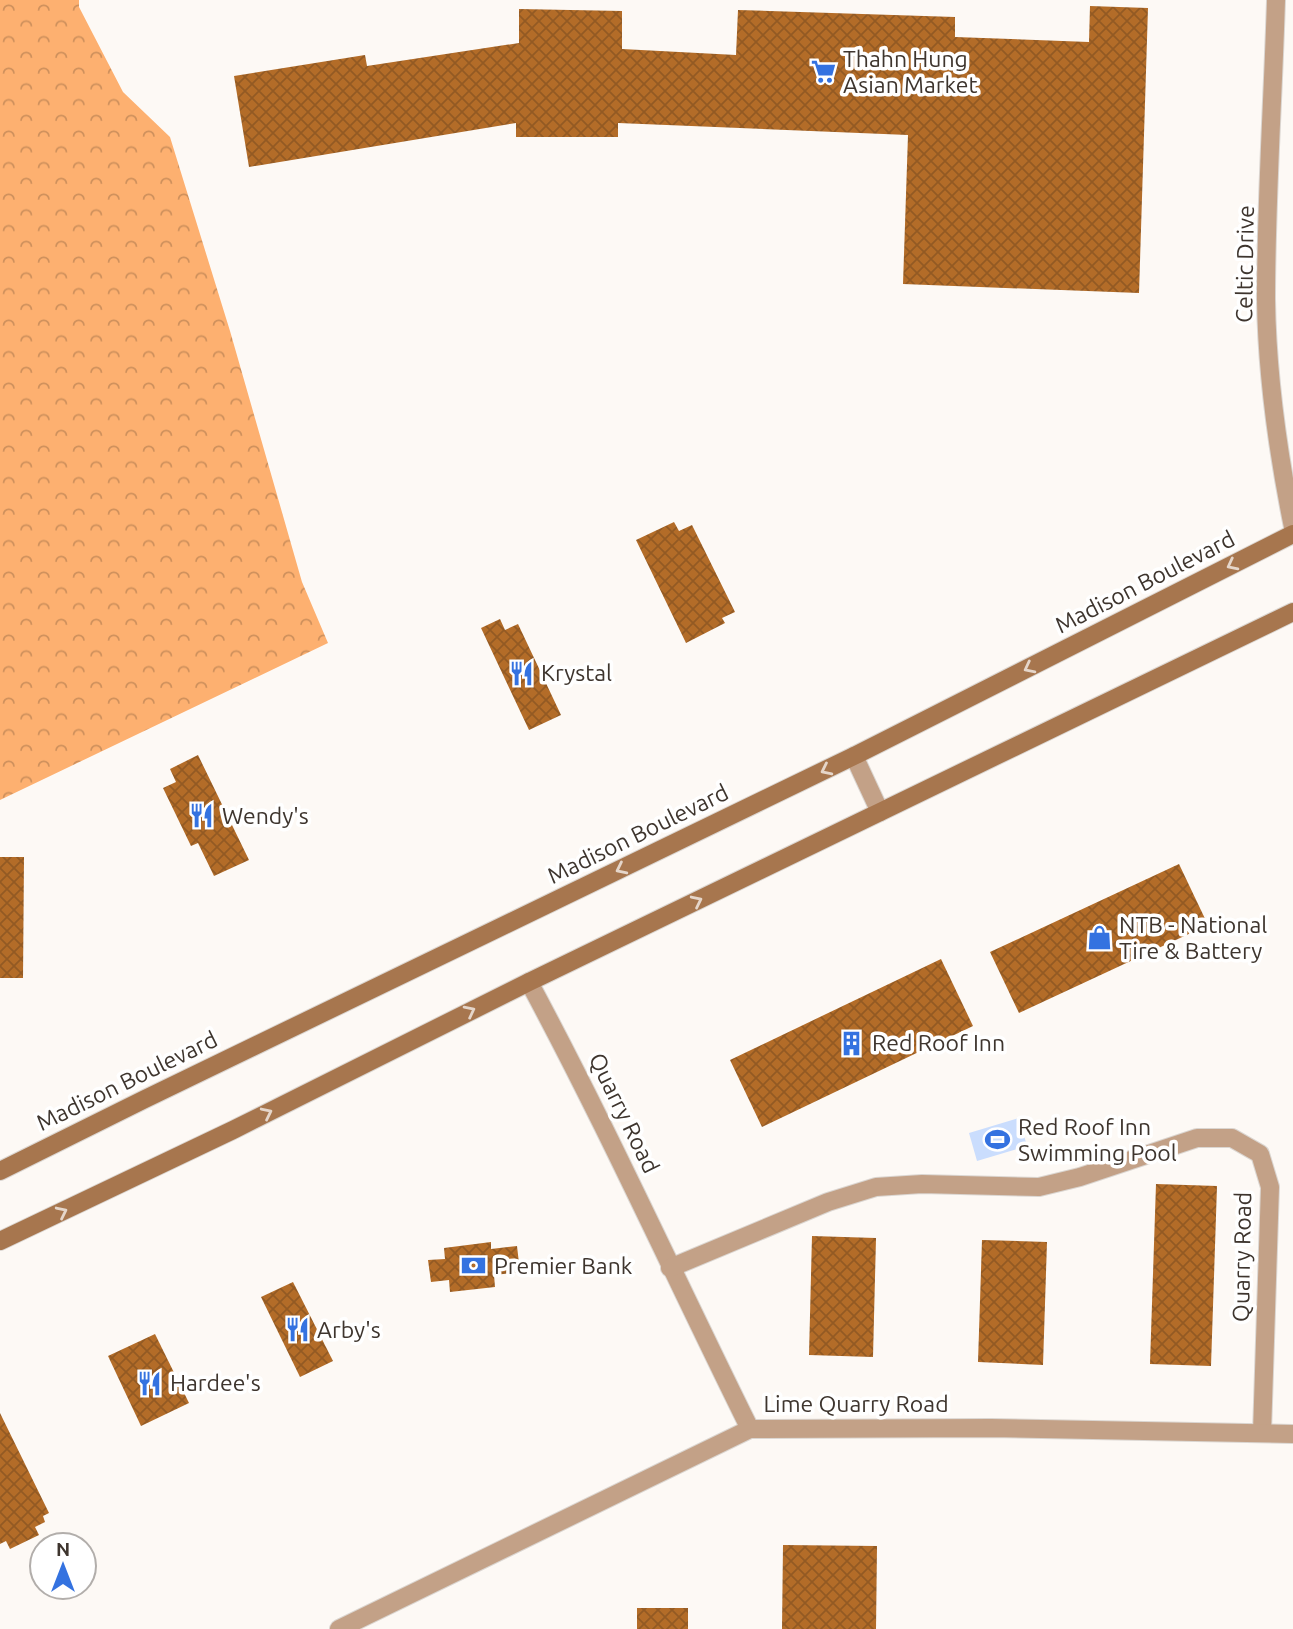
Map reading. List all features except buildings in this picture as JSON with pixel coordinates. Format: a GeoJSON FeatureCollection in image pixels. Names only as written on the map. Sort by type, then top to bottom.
{"type":"FeatureCollection","features":[{"type":"Feature","properties":{"kind":"main road","name":"Madison Boulevard"},"geometry":{"type":"LineString","coordinates":[[0,1171],[854,756],[1293,534]]}},
{"type":"Feature","properties":{"kind":"main road"},"geometry":{"type":"LineString","coordinates":[[0,1241],[1293,612]]}},
{"type":"Feature","properties":{"kind":"street","name":"Celtic Drive"},"geometry":{"type":"LineString","coordinates":[[1276,0],[1266,300],[1271,379],[1283,477],[1293,527]]}},
{"type":"Feature","properties":{"kind":"street"},"geometry":{"type":"LineString","coordinates":[[854,756],[880,812]]}},
{"type":"Feature","properties":{"kind":"street","name":"Quarry Road"},"geometry":{"type":"LineString","coordinates":[[529,982],[634,1187],[670,1268],[750,1429]]}},
{"type":"Feature","properties":{"kind":"street","name":"Quarry Road"},"geometry":{"type":"LineString","coordinates":[[670,1268],[828,1202],[876,1187],[922,1184],[1040,1187],[1080,1177],[1197,1138],[1232,1138],[1260,1154],[1270,1186],[1262,1433]]}},
{"type":"Feature","properties":{"kind":"street","name":"Lime Quarry Road"},"geometry":{"type":"LineString","coordinates":[[340,1629],[750,1429],[991,1428],[1293,1434]]}},
{"type":"Feature","properties":{"kind":"green space"},"geometry":{"type":"Polygon","coordinates":[[[0,0],[79,0],[79,7],[123,92],[170,137],[230,331],[302,582],[328,643],[0,800],[0,0]]]}},
{"type":"Feature","properties":{"kind":"water","name":"Red Roof Inn Swimming Pool"},"geometry":{"type":"Polygon","coordinates":[[[1019,1118],[1027,1146],[977,1161],[969,1133],[1019,1118]]]}},
{"type":"Feature","properties":{"kind":"place","name":"Thahn Hung Asian Market"},"geometry":{"type":"Point","coordinates":[823,72]}},
{"type":"Feature","properties":{"kind":"place","name":"Krystal"},"geometry":{"type":"Point","coordinates":[521,673]}},
{"type":"Feature","properties":{"kind":"place","name":"Wendy's"},"geometry":{"type":"Point","coordinates":[202,816]}},
{"type":"Feature","properties":{"kind":"place","name":"NTB - National Tire & Battery"},"geometry":{"type":"Point","coordinates":[1099,938]}},
{"type":"Feature","properties":{"kind":"place","name":"Red Roof Inn"},"geometry":{"type":"Point","coordinates":[852,1043]}},
{"type":"Feature","properties":{"kind":"place","name":"Red Roof Inn Swimming Pool"},"geometry":{"type":"Point","coordinates":[998,1140]}},
{"type":"Feature","properties":{"kind":"place","name":"Premier Bank"},"geometry":{"type":"Point","coordinates":[474,1266]}},
{"type":"Feature","properties":{"kind":"place","name":"Arby's"},"geometry":{"type":"Point","coordinates":[297,1330]}},
{"type":"Feature","properties":{"kind":"place","name":"Hardee's"},"geometry":{"type":"Point","coordinates":[150,1383]}}]}
